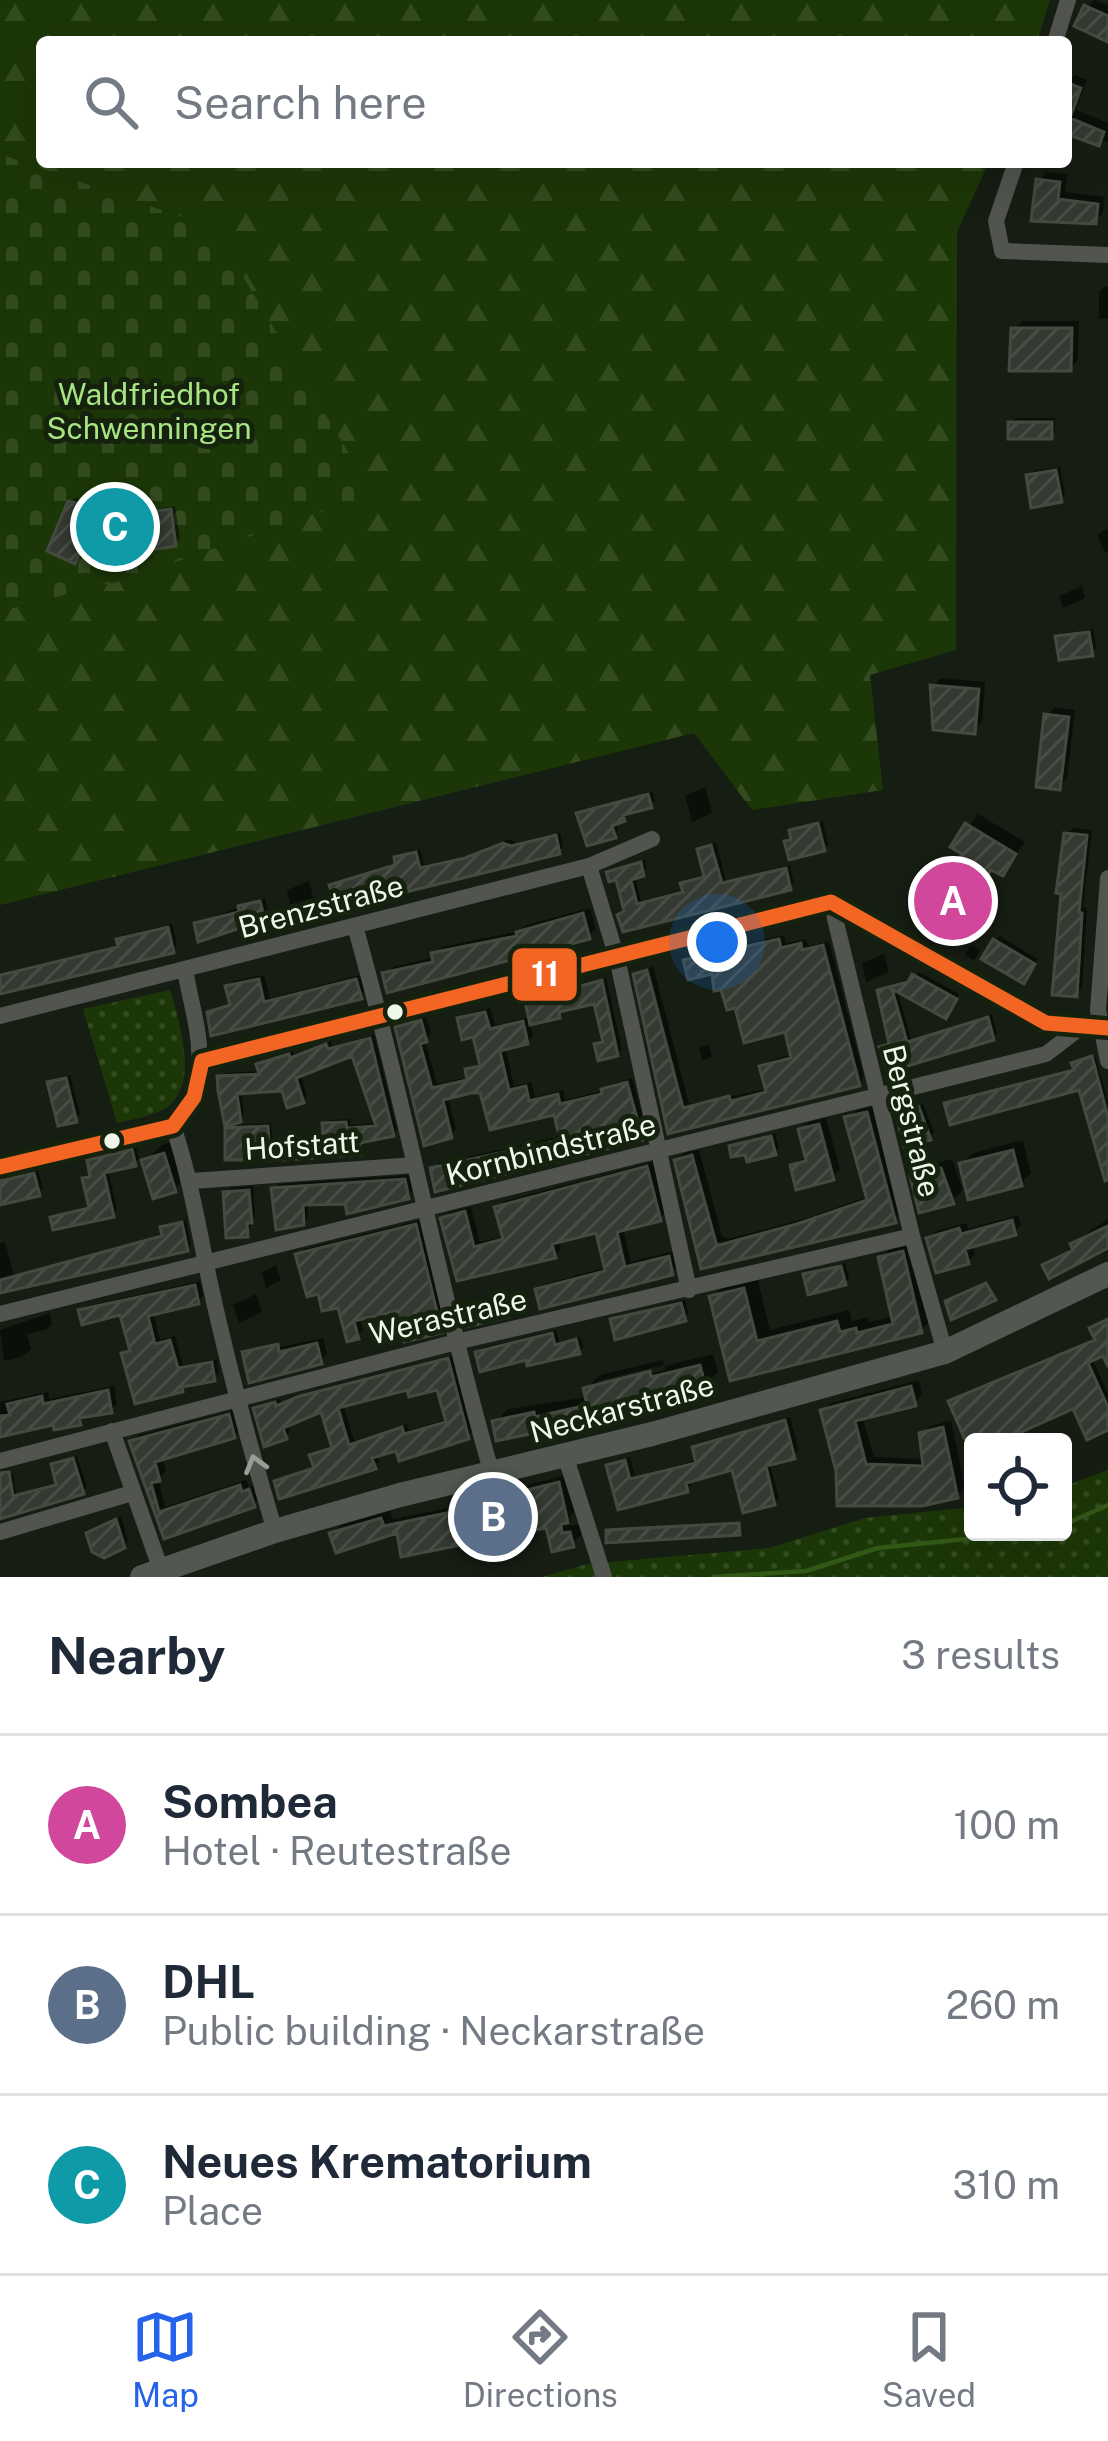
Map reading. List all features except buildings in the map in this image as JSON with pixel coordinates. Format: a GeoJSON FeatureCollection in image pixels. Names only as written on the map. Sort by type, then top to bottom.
{"type":"FeatureCollection","features":[{"type":"Feature","properties":{"kind":"main road","name":"Neckarstraße"},"geometry":{"type":"LineString","coordinates":[[152,1574],[275,1531],[400,1495],[945,1352],[1108,1274]]}},
{"type":"Feature","properties":{"kind":"street"},"geometry":{"type":"LineString","coordinates":[[1057,36],[1068,0]]}},
{"type":"Feature","properties":{"kind":"street"},"geometry":{"type":"LineString","coordinates":[[1014,168],[996,220],[1002,251],[1108,255]]}},
{"type":"Feature","properties":{"kind":"street","name":"Brenzstraße"},"geometry":{"type":"LineString","coordinates":[[0,1016],[589,866],[652,839]]}},
{"type":"Feature","properties":{"kind":"street"},"geometry":{"type":"LineString","coordinates":[[589,866],[617,958],[689,1290]]}},
{"type":"Feature","properties":{"kind":"street"},"geometry":{"type":"LineString","coordinates":[[1108,878],[1096,1028],[1108,1061]]}},
{"type":"Feature","properties":{"kind":"street"},"geometry":{"type":"LineString","coordinates":[[202,1061],[831,902],[1046,1023],[1096,1028]]}},
{"type":"Feature","properties":{"kind":"street","name":"Bergstraße"},"geometry":{"type":"LineString","coordinates":[[831,902],[876,1095],[945,1352]]}},
{"type":"Feature","properties":{"kind":"street"},"geometry":{"type":"LineString","coordinates":[[355,926],[492,1474]]}},
{"type":"Feature","properties":{"kind":"street"},"geometry":{"type":"LineString","coordinates":[[0,1167],[173,1126],[194,1096],[202,1061],[185,970]]}},
{"type":"Feature","properties":{"kind":"street","name":"Kornbindstraße"},"geometry":{"type":"LineString","coordinates":[[0,1314],[1046,1054],[1096,1028]]}},
{"type":"Feature","properties":{"kind":"street"},"geometry":{"type":"LineString","coordinates":[[173,1126],[192,1181],[236,1397],[275,1531]]}},
{"type":"Feature","properties":{"kind":"street","name":"Hofstatt"},"geometry":{"type":"LineString","coordinates":[[192,1181],[415,1166]]}},
{"type":"Feature","properties":{"kind":"street","name":"Werastraße"},"geometry":{"type":"LineString","coordinates":[[0,1461],[456,1342],[912,1235]]}},
{"type":"Feature","properties":{"kind":"street"},"geometry":{"type":"LineString","coordinates":[[112,1431],[152,1574]]}},
{"type":"Feature","properties":{"kind":"street"},"geometry":{"type":"LineString","coordinates":[[566,1455],[604,1577]]}},
{"type":"Feature","properties":{"kind":"street"},"geometry":{"type":"LineString","coordinates":[[0,1532],[132,1493]]}},
{"type":"Feature","properties":{"kind":"green space"},"geometry":{"type":"Polygon","coordinates":[[[0,0],[1050,0],[1039,36],[36,36],[36,166],[0,154],[0,0]]]}},
{"type":"Feature","properties":{"kind":"green space","name":"Waldfriedhof Schwenningen"},"geometry":{"type":"Polygon","coordinates":[[[0,154],[214,228],[373,494],[123,580],[0,611],[0,154]]]}},
{"type":"Feature","properties":{"kind":"green space"},"geometry":{"type":"Polygon","coordinates":[[[40,168],[986,168],[957,232],[956,650],[870,675],[883,790],[752,810],[694,733],[0,905],[0,611],[123,580],[214,228],[40,168]]]}},
{"type":"Feature","properties":{"kind":"green space"},"geometry":{"type":"Polygon","coordinates":[[[170,990],[184,1048],[180,1092],[160,1111],[117,1123],[83,1009],[170,990]]]}},
{"type":"Feature","properties":{"kind":"green space"},"geometry":{"type":"Polygon","coordinates":[[[1108,1470],[1108,1577],[542,1577],[587,1564],[769,1548],[865,1518],[964,1508],[964,1541],[1072,1541],[1072,1484],[1108,1470]]]}},
{"type":"Feature","properties":{"kind":"waterway"},"geometry":{"type":"LineString","coordinates":[[1072,1521],[1108,1505]]}},
{"type":"Feature","properties":{"kind":"waterway"},"geometry":{"type":"LineString","coordinates":[[713,1577],[806,1571],[878,1548],[964,1539]]}},
{"type":"Feature","properties":{"kind":"transit line","name":"11"},"geometry":{"type":"LineString","coordinates":[[0,1167],[173,1126],[194,1097],[202,1061],[831,902],[1046,1023],[1108,1028]]}},
{"type":"Feature","properties":{"kind":"place","name":"Neues Krematorium"},"geometry":{"type":"Point","coordinates":[115,527]}},
{"type":"Feature","properties":{"kind":"place","name":"Sombea"},"geometry":{"type":"Point","coordinates":[953,901]}},
{"type":"Feature","properties":{"kind":"place","name":"DHL"},"geometry":{"type":"Point","coordinates":[493,1517]}}]}
